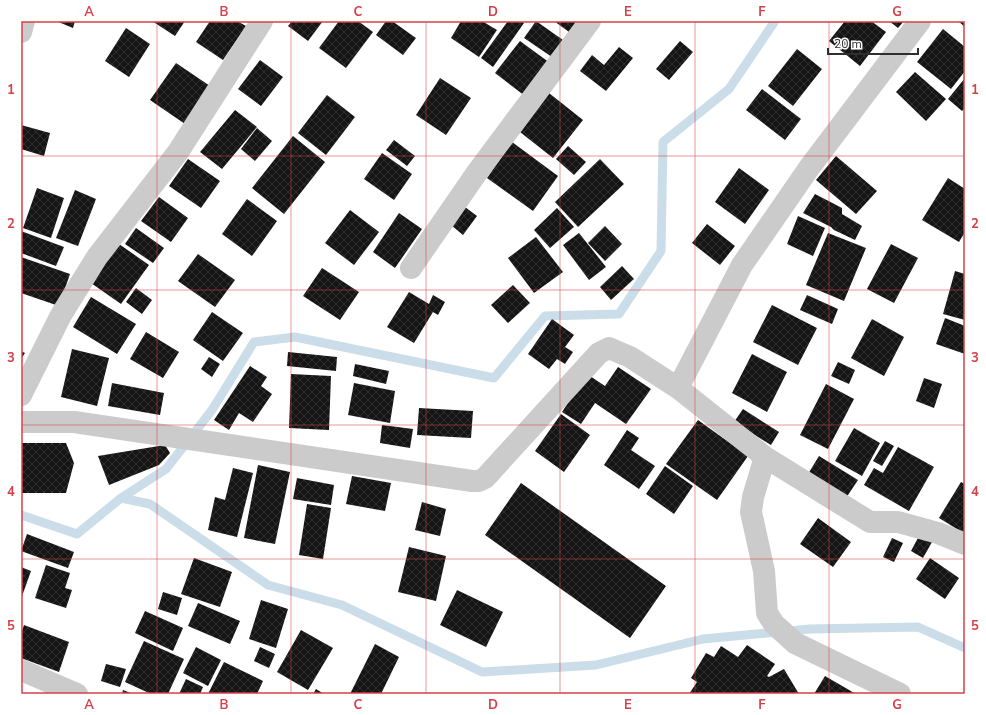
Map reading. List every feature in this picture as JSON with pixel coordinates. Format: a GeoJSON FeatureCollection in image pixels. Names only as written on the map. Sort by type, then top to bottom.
{"type":"FeatureCollection","features":[{"type":"Feature","properties":{"kind":"street"},"geometry":{"type":"LineString","coordinates":[[21,396],[62,315],[97,257],[178,152],[262,21]]}},
{"type":"Feature","properties":{"kind":"street"},"geometry":{"type":"LineString","coordinates":[[411,268],[478,171],[590,21]]}},
{"type":"Feature","properties":{"kind":"street"},"geometry":{"type":"LineString","coordinates":[[678,388],[742,265],[809,168],[920,21]]}},
{"type":"Feature","properties":{"kind":"street"},"geometry":{"type":"LineString","coordinates":[[21,422],[74,422],[479,481],[485,478],[599,353],[609,348],[630,357],[678,388],[765,457],[870,522],[898,522],[938,533],[965,544]]}},
{"type":"Feature","properties":{"kind":"street"},"geometry":{"type":"LineString","coordinates":[[765,457],[753,497],[751,512],[764,571],[767,613],[774,624],[795,643],[900,694]]}},
{"type":"Feature","properties":{"kind":"street"},"geometry":{"type":"LineString","coordinates":[[21,670],[77,694]]}},
{"type":"Feature","properties":{"kind":"building"},"geometry":{"type":"Polygon","coordinates":[[[56,21],[75,21],[73,28],[56,21]]]}},
{"type":"Feature","properties":{"kind":"building"},"geometry":{"type":"Polygon","coordinates":[[[152,21],[185,21],[175,36],[152,21]]]}},
{"type":"Feature","properties":{"kind":"building"},"geometry":{"type":"Polygon","coordinates":[[[210,21],[237,21],[246,26],[223,60],[196,42],[210,21]]]}},
{"type":"Feature","properties":{"kind":"building"},"geometry":{"type":"Polygon","coordinates":[[[292,21],[323,21],[308,41],[288,26],[292,21]]]}},
{"type":"Feature","properties":{"kind":"building"},"geometry":{"type":"Polygon","coordinates":[[[339,21],[358,21],[373,32],[346,68],[319,48],[339,21]]]}},
{"type":"Feature","properties":{"kind":"building"},"geometry":{"type":"Polygon","coordinates":[[[386,21],[392,21],[416,38],[403,55],[376,35],[386,21]]]}},
{"type":"Feature","properties":{"kind":"building"},"geometry":{"type":"Polygon","coordinates":[[[461,21],[482,21],[497,30],[479,57],[451,38],[461,21]]]}},
{"type":"Feature","properties":{"kind":"building"},"geometry":{"type":"Polygon","coordinates":[[[508,21],[521,21],[524,23],[493,67],[481,58],[508,21]]]}},
{"type":"Feature","properties":{"kind":"building"},"geometry":{"type":"Polygon","coordinates":[[[536,21],[563,40],[552,57],[524,38],[536,21]]]}},
{"type":"Feature","properties":{"kind":"building"},"geometry":{"type":"Polygon","coordinates":[[[554,21],[577,21],[569,32],[554,21]]]}},
{"type":"Feature","properties":{"kind":"building"},"geometry":{"type":"Polygon","coordinates":[[[845,21],[871,21],[886,32],[860,66],[829,41],[845,21]]]}},
{"type":"Feature","properties":{"kind":"building"},"geometry":{"type":"Polygon","coordinates":[[[889,21],[904,21],[898,28],[889,21]]]}},
{"type":"Feature","properties":{"kind":"building"},"geometry":{"type":"Polygon","coordinates":[[[958,21],[965,21],[965,27],[958,21]]]}},
{"type":"Feature","properties":{"kind":"building"},"geometry":{"type":"Polygon","coordinates":[[[126,28],[150,44],[129,77],[105,61],[126,28]]]}},
{"type":"Feature","properties":{"kind":"building"},"geometry":{"type":"Polygon","coordinates":[[[943,29],[965,47],[965,71],[951,89],[917,62],[943,29]]]}},
{"type":"Feature","properties":{"kind":"building"},"geometry":{"type":"Polygon","coordinates":[[[520,41],[550,63],[525,96],[495,73],[520,41]]]}},
{"type":"Feature","properties":{"kind":"building"},"geometry":{"type":"Polygon","coordinates":[[[680,41],[693,52],[669,80],[656,69],[680,41]]]}},
{"type":"Feature","properties":{"kind":"building"},"geometry":{"type":"Polygon","coordinates":[[[619,47],[633,58],[606,91],[580,71],[592,55],[604,65],[619,47]]]}},
{"type":"Feature","properties":{"kind":"building"},"geometry":{"type":"Polygon","coordinates":[[[797,49],[822,69],[793,106],[768,86],[797,49]]]}},
{"type":"Feature","properties":{"kind":"building"},"geometry":{"type":"Polygon","coordinates":[[[260,60],[283,77],[261,106],[238,89],[260,60]]]}},
{"type":"Feature","properties":{"kind":"building"},"geometry":{"type":"Polygon","coordinates":[[[176,63],[210,86],[185,124],[150,100],[176,63]]]}},
{"type":"Feature","properties":{"kind":"building"},"geometry":{"type":"Polygon","coordinates":[[[915,72],[946,99],[926,121],[896,92],[915,72]]]}},
{"type":"Feature","properties":{"kind":"building"},"geometry":{"type":"Polygon","coordinates":[[[440,78],[471,98],[446,135],[416,115],[440,78]]]}},
{"type":"Feature","properties":{"kind":"building"},"geometry":{"type":"Polygon","coordinates":[[[965,78],[965,108],[962,111],[948,99],[965,78]]]}},
{"type":"Feature","properties":{"kind":"building"},"geometry":{"type":"Polygon","coordinates":[[[762,89],[801,119],[785,140],[746,110],[762,89]]]}},
{"type":"Feature","properties":{"kind":"building"},"geometry":{"type":"Polygon","coordinates":[[[549,93],[583,120],[553,158],[520,132],[549,93]]]}},
{"type":"Feature","properties":{"kind":"building"},"geometry":{"type":"Polygon","coordinates":[[[327,95],[355,117],[326,155],[298,133],[327,95]]]}},
{"type":"Feature","properties":{"kind":"building"},"geometry":{"type":"Polygon","coordinates":[[[235,110],[257,127],[222,169],[200,152],[235,110]]]}},
{"type":"Feature","properties":{"kind":"building"},"geometry":{"type":"Polygon","coordinates":[[[21,125],[50,133],[44,156],[21,149],[21,125]]]}},
{"type":"Feature","properties":{"kind":"building"},"geometry":{"type":"Polygon","coordinates":[[[257,128],[272,141],[255,161],[241,149],[257,128]]]}},
{"type":"Feature","properties":{"kind":"building"},"geometry":{"type":"Polygon","coordinates":[[[293,136],[325,162],[284,214],[252,188],[293,136]]]}},
{"type":"Feature","properties":{"kind":"building"},"geometry":{"type":"Polygon","coordinates":[[[394,140],[415,156],[407,166],[386,150],[394,140]]]}},
{"type":"Feature","properties":{"kind":"building"},"geometry":{"type":"Polygon","coordinates":[[[512,142],[558,176],[533,211],[487,178],[512,142]]]}},
{"type":"Feature","properties":{"kind":"building"},"geometry":{"type":"Polygon","coordinates":[[[568,146],[586,162],[574,175],[556,159],[568,146]]]}},
{"type":"Feature","properties":{"kind":"building"},"geometry":{"type":"Polygon","coordinates":[[[382,153],[412,174],[394,200],[364,179],[382,153]]]}},
{"type":"Feature","properties":{"kind":"building"},"geometry":{"type":"Polygon","coordinates":[[[836,156],[877,191],[856,214],[816,180],[836,156]]]}},
{"type":"Feature","properties":{"kind":"building"},"geometry":{"type":"Polygon","coordinates":[[[188,159],[220,181],[201,208],[169,186],[188,159]]]}},
{"type":"Feature","properties":{"kind":"building"},"geometry":{"type":"Polygon","coordinates":[[[600,159],[624,184],[578,227],[555,202],[600,159]]]}},
{"type":"Feature","properties":{"kind":"building"},"geometry":{"type":"Polygon","coordinates":[[[739,168],[769,190],[745,224],[715,202],[739,168]]]}},
{"type":"Feature","properties":{"kind":"building"},"geometry":{"type":"Polygon","coordinates":[[[948,178],[965,189],[965,232],[959,242],[922,220],[948,178]]]}},
{"type":"Feature","properties":{"kind":"building"},"geometry":{"type":"Polygon","coordinates":[[[37,188],[64,198],[51,238],[23,228],[37,188]]]}},
{"type":"Feature","properties":{"kind":"building"},"geometry":{"type":"Polygon","coordinates":[[[75,190],[96,199],[78,246],[56,238],[75,190]]]}},
{"type":"Feature","properties":{"kind":"building"},"geometry":{"type":"Polygon","coordinates":[[[815,194],[842,208],[842,214],[862,226],[855,240],[803,213],[815,194]]]}},
{"type":"Feature","properties":{"kind":"building"},"geometry":{"type":"Polygon","coordinates":[[[159,197],[188,218],[171,242],[141,221],[159,197]]]}},
{"type":"Feature","properties":{"kind":"building"},"geometry":{"type":"Polygon","coordinates":[[[247,199],[277,221],[252,256],[222,234],[247,199]]]}},
{"type":"Feature","properties":{"kind":"building"},"geometry":{"type":"Polygon","coordinates":[[[465,207],[477,216],[463,235],[451,225],[465,207]]]}},
{"type":"Feature","properties":{"kind":"building"},"geometry":{"type":"Polygon","coordinates":[[[557,208],[574,227],[550,248],[534,230],[557,208]]]}},
{"type":"Feature","properties":{"kind":"building"},"geometry":{"type":"Polygon","coordinates":[[[350,210],[379,232],[354,265],[325,243],[350,210]]]}},
{"type":"Feature","properties":{"kind":"building"},"geometry":{"type":"Polygon","coordinates":[[[399,213],[422,229],[395,268],[373,252],[399,213]]]}},
{"type":"Feature","properties":{"kind":"building"},"geometry":{"type":"Polygon","coordinates":[[[798,216],[825,228],[813,256],[787,244],[798,216]]]}},
{"type":"Feature","properties":{"kind":"building"},"geometry":{"type":"Polygon","coordinates":[[[707,224],[735,246],[720,265],[692,243],[707,224]]]}},
{"type":"Feature","properties":{"kind":"building"},"geometry":{"type":"Polygon","coordinates":[[[605,226],[622,244],[605,261],[588,243],[605,226]]]}},
{"type":"Feature","properties":{"kind":"building"},"geometry":{"type":"Polygon","coordinates":[[[136,228],[164,248],[153,263],[125,244],[136,228]]]}},
{"type":"Feature","properties":{"kind":"building"},"geometry":{"type":"Polygon","coordinates":[[[21,231],[64,247],[56,266],[21,253],[21,231]]]}},
{"type":"Feature","properties":{"kind":"building"},"geometry":{"type":"Polygon","coordinates":[[[579,233],[606,267],[589,280],[563,245],[579,233]]]}},
{"type":"Feature","properties":{"kind":"building"},"geometry":{"type":"Polygon","coordinates":[[[828,233],[866,248],[844,301],[806,285],[828,233]]]}},
{"type":"Feature","properties":{"kind":"building"},"geometry":{"type":"Polygon","coordinates":[[[536,237],[563,272],[534,293],[508,258],[536,237]]]}},
{"type":"Feature","properties":{"kind":"building"},"geometry":{"type":"Polygon","coordinates":[[[119,244],[149,265],[121,304],[91,283],[119,244]]]}},
{"type":"Feature","properties":{"kind":"building"},"geometry":{"type":"Polygon","coordinates":[[[891,244],[918,258],[894,303],[867,289],[891,244]]]}},
{"type":"Feature","properties":{"kind":"building"},"geometry":{"type":"Polygon","coordinates":[[[198,254],[235,280],[215,307],[178,281],[198,254]]]}},
{"type":"Feature","properties":{"kind":"building"},"geometry":{"type":"Polygon","coordinates":[[[21,257],[70,274],[59,306],[21,293],[21,257]]]}},
{"type":"Feature","properties":{"kind":"building"},"geometry":{"type":"Polygon","coordinates":[[[622,266],[634,279],[611,300],[600,287],[622,266]]]}},
{"type":"Feature","properties":{"kind":"building"},"geometry":{"type":"Polygon","coordinates":[[[322,268],[359,292],[340,320],[303,296],[322,268]]]}},
{"type":"Feature","properties":{"kind":"building"},"geometry":{"type":"Polygon","coordinates":[[[955,271],[965,274],[965,320],[943,314],[955,271]]]}},
{"type":"Feature","properties":{"kind":"building"},"geometry":{"type":"Polygon","coordinates":[[[513,285],[530,303],[508,323],[491,305],[513,285]]]}},
{"type":"Feature","properties":{"kind":"building"},"geometry":{"type":"Polygon","coordinates":[[[136,288],[152,300],[142,314],[126,302],[136,288]]]}},
{"type":"Feature","properties":{"kind":"building"},"geometry":{"type":"Polygon","coordinates":[[[409,292],[429,304],[433,295],[445,302],[438,315],[433,312],[414,343],[387,327],[409,292]]]}},
{"type":"Feature","properties":{"kind":"building"},"geometry":{"type":"Polygon","coordinates":[[[807,295],[838,309],[832,324],[800,310],[807,295]]]}},
{"type":"Feature","properties":{"kind":"building"},"geometry":{"type":"Polygon","coordinates":[[[91,297],[136,324],[117,354],[73,327],[91,297]]]}},
{"type":"Feature","properties":{"kind":"building"},"geometry":{"type":"Polygon","coordinates":[[[772,305],[817,328],[798,365],[753,342],[772,305]]]}},
{"type":"Feature","properties":{"kind":"building"},"geometry":{"type":"Polygon","coordinates":[[[212,312],[243,333],[223,361],[193,340],[212,312]]]}},
{"type":"Feature","properties":{"kind":"building"},"geometry":{"type":"Polygon","coordinates":[[[945,318],[965,326],[965,354],[936,344],[945,318]]]}},
{"type":"Feature","properties":{"kind":"building"},"geometry":{"type":"Polygon","coordinates":[[[552,319],[574,335],[565,347],[573,352],[565,364],[557,359],[549,369],[528,354],[552,319]]]}},
{"type":"Feature","properties":{"kind":"building"},"geometry":{"type":"Polygon","coordinates":[[[872,319],[904,337],[884,376],[851,358],[872,319]]]}},
{"type":"Feature","properties":{"kind":"building"},"geometry":{"type":"Polygon","coordinates":[[[146,332],[179,352],[163,378],[130,359],[146,332]]]}},
{"type":"Feature","properties":{"kind":"building"},"geometry":{"type":"Polygon","coordinates":[[[72,349],[109,358],[97,406],[61,397],[72,349]]]}},
{"type":"Feature","properties":{"kind":"building"},"geometry":{"type":"Polygon","coordinates":[[[21,351],[25,353],[21,359],[21,351]]]}},
{"type":"Feature","properties":{"kind":"building"},"geometry":{"type":"Polygon","coordinates":[[[288,352],[337,357],[336,371],[287,366],[288,352]]]}},
{"type":"Feature","properties":{"kind":"building"},"geometry":{"type":"Polygon","coordinates":[[[752,354],[787,372],[767,412],[732,393],[752,354]]]}},
{"type":"Feature","properties":{"kind":"building"},"geometry":{"type":"Polygon","coordinates":[[[209,357],[220,364],[212,377],[201,369],[209,357]]]}},
{"type":"Feature","properties":{"kind":"building"},"geometry":{"type":"Polygon","coordinates":[[[838,362],[855,370],[849,384],[831,376],[838,362]]]}},
{"type":"Feature","properties":{"kind":"building"},"geometry":{"type":"Polygon","coordinates":[[[355,364],[389,371],[386,384],[353,376],[355,364]]]}},
{"type":"Feature","properties":{"kind":"building"},"geometry":{"type":"Polygon","coordinates":[[[250,366],[267,377],[261,386],[272,394],[253,422],[239,413],[229,430],[214,420],[250,366]]]}},
{"type":"Feature","properties":{"kind":"building"},"geometry":{"type":"Polygon","coordinates":[[[618,367],[651,389],[626,424],[595,403],[581,424],[562,412],[587,374],[605,386],[618,367]]]}},
{"type":"Feature","properties":{"kind":"building"},"geometry":{"type":"Polygon","coordinates":[[[291,374],[331,376],[329,430],[289,428],[291,374]]]}},
{"type":"Feature","properties":{"kind":"building"},"geometry":{"type":"Polygon","coordinates":[[[924,378],[942,384],[934,408],[916,401],[924,378]]]}},
{"type":"Feature","properties":{"kind":"building"},"geometry":{"type":"Polygon","coordinates":[[[112,383],[164,393],[160,415],[108,406],[112,383]]]}},
{"type":"Feature","properties":{"kind":"building"},"geometry":{"type":"Polygon","coordinates":[[[354,383],[395,391],[390,423],[348,415],[354,383]]]}},
{"type":"Feature","properties":{"kind":"building"},"geometry":{"type":"Polygon","coordinates":[[[826,384],[854,399],[828,449],[800,435],[826,384]]]}},
{"type":"Feature","properties":{"kind":"building"},"geometry":{"type":"Polygon","coordinates":[[[419,408],[473,411],[471,438],[417,435],[419,408]]]}},
{"type":"Feature","properties":{"kind":"building"},"geometry":{"type":"Polygon","coordinates":[[[743,409],[779,432],[771,445],[734,422],[743,409]]]}},
{"type":"Feature","properties":{"kind":"building"},"geometry":{"type":"Polygon","coordinates":[[[561,414],[590,435],[564,472],[535,451],[561,414]]]}},
{"type":"Feature","properties":{"kind":"building"},"geometry":{"type":"Polygon","coordinates":[[[698,420],[748,456],[717,500],[666,464],[698,420]]]}},
{"type":"Feature","properties":{"kind":"building"},"geometry":{"type":"Polygon","coordinates":[[[382,425],[413,429],[410,448],[380,443],[382,425]]]}},
{"type":"Feature","properties":{"kind":"building"},"geometry":{"type":"Polygon","coordinates":[[[854,428],[880,443],[862,476],[835,461],[854,428]]]}},
{"type":"Feature","properties":{"kind":"building"},"geometry":{"type":"Polygon","coordinates":[[[627,430],[639,438],[631,450],[655,466],[639,489],[604,465],[627,430]]]}},
{"type":"Feature","properties":{"kind":"building"},"geometry":{"type":"Polygon","coordinates":[[[885,441],[894,446],[882,466],[873,461],[885,441]]]}},
{"type":"Feature","properties":{"kind":"building"},"geometry":{"type":"Polygon","coordinates":[[[21,443],[66,443],[74,463],[66,493],[21,493],[21,443]]]}},
{"type":"Feature","properties":{"kind":"building"},"geometry":{"type":"Polygon","coordinates":[[[165,445],[170,453],[159,465],[109,485],[98,456],[165,445]]]}},
{"type":"Feature","properties":{"kind":"building"},"geometry":{"type":"Polygon","coordinates":[[[898,447],[934,467],[909,511],[864,485],[874,468],[883,473],[898,447]]]}},
{"type":"Feature","properties":{"kind":"building"},"geometry":{"type":"Polygon","coordinates":[[[819,456],[858,480],[846,498],[808,474],[819,456]]]}},
{"type":"Feature","properties":{"kind":"building"},"geometry":{"type":"Polygon","coordinates":[[[258,465],[290,472],[275,544],[244,538],[258,465]]]}},
{"type":"Feature","properties":{"kind":"building"},"geometry":{"type":"Polygon","coordinates":[[[665,466],[693,486],[674,514],[646,494],[665,466]]]}},
{"type":"Feature","properties":{"kind":"building"},"geometry":{"type":"Polygon","coordinates":[[[233,468],[253,473],[237,537],[208,530],[215,497],[225,500],[233,468]]]}},
{"type":"Feature","properties":{"kind":"building"},"geometry":{"type":"Polygon","coordinates":[[[352,476],[391,483],[385,511],[346,504],[352,476]]]}},
{"type":"Feature","properties":{"kind":"building"},"geometry":{"type":"Polygon","coordinates":[[[297,478],[334,485],[331,505],[293,499],[297,478]]]}},
{"type":"Feature","properties":{"kind":"building"},"geometry":{"type":"Polygon","coordinates":[[[961,482],[965,484],[965,534],[939,518],[961,482]]]}},
{"type":"Feature","properties":{"kind":"building"},"geometry":{"type":"Polygon","coordinates":[[[521,483],[666,586],[630,638],[485,535],[521,483]]]}},
{"type":"Feature","properties":{"kind":"building"},"geometry":{"type":"Polygon","coordinates":[[[422,502],[446,509],[440,536],[415,530],[422,502]]]}},
{"type":"Feature","properties":{"kind":"building"},"geometry":{"type":"Polygon","coordinates":[[[307,504],[331,508],[323,559],[299,555],[307,504]]]}},
{"type":"Feature","properties":{"kind":"building"},"geometry":{"type":"Polygon","coordinates":[[[818,518],[851,542],[833,567],[800,544],[818,518]]]}},
{"type":"Feature","properties":{"kind":"building"},"geometry":{"type":"Polygon","coordinates":[[[27,534],[74,552],[68,568],[21,551],[27,534]]]}},
{"type":"Feature","properties":{"kind":"building"},"geometry":{"type":"Polygon","coordinates":[[[919,536],[932,542],[923,558],[911,551],[919,536]]]}},
{"type":"Feature","properties":{"kind":"building"},"geometry":{"type":"Polygon","coordinates":[[[892,538],[903,543],[894,562],[883,557],[892,538]]]}},
{"type":"Feature","properties":{"kind":"building"},"geometry":{"type":"Polygon","coordinates":[[[409,547],[446,556],[436,601],[398,592],[409,547]]]}},
{"type":"Feature","properties":{"kind":"building"},"geometry":{"type":"Polygon","coordinates":[[[194,558],[232,572],[220,607],[181,594],[194,558]]]}},
{"type":"Feature","properties":{"kind":"building"},"geometry":{"type":"Polygon","coordinates":[[[930,558],[959,578],[945,599],[916,579],[930,558]]]}},
{"type":"Feature","properties":{"kind":"building"},"geometry":{"type":"Polygon","coordinates":[[[46,565],[70,573],[65,588],[72,590],[66,608],[35,598],[46,565]]]}},
{"type":"Feature","properties":{"kind":"building"},"geometry":{"type":"Polygon","coordinates":[[[21,567],[31,571],[21,599],[21,567]]]}},
{"type":"Feature","properties":{"kind":"building"},"geometry":{"type":"Polygon","coordinates":[[[457,590],[503,612],[486,647],[440,625],[457,590]]]}},
{"type":"Feature","properties":{"kind":"building"},"geometry":{"type":"Polygon","coordinates":[[[163,592],[182,598],[177,615],[158,609],[163,592]]]}},
{"type":"Feature","properties":{"kind":"building"},"geometry":{"type":"Polygon","coordinates":[[[261,600],[288,609],[276,648],[249,639],[261,600]]]}},
{"type":"Feature","properties":{"kind":"building"},"geometry":{"type":"Polygon","coordinates":[[[198,603],[240,621],[230,644],[188,626],[198,603]]]}},
{"type":"Feature","properties":{"kind":"building"},"geometry":{"type":"Polygon","coordinates":[[[145,611],[183,628],[173,651],[135,633],[145,611]]]}},
{"type":"Feature","properties":{"kind":"building"},"geometry":{"type":"Polygon","coordinates":[[[24,625],[69,642],[59,672],[21,658],[21,634],[24,625]]]}},
{"type":"Feature","properties":{"kind":"building"},"geometry":{"type":"Polygon","coordinates":[[[301,630],[333,648],[308,690],[277,672],[301,630]]]}},
{"type":"Feature","properties":{"kind":"building"},"geometry":{"type":"Polygon","coordinates":[[[144,641],[184,659],[168,694],[151,694],[125,682],[144,641]]]}},
{"type":"Feature","properties":{"kind":"building"},"geometry":{"type":"Polygon","coordinates":[[[375,644],[399,657],[381,694],[350,694],[375,644]]]}},
{"type":"Feature","properties":{"kind":"building"},"geometry":{"type":"Polygon","coordinates":[[[747,645],[775,664],[767,676],[769,677],[784,669],[799,694],[689,694],[697,682],[691,678],[706,653],[714,657],[721,646],[738,657],[747,645]]]}},
{"type":"Feature","properties":{"kind":"building"},"geometry":{"type":"Polygon","coordinates":[[[196,647],[221,660],[208,686],[183,673],[196,647]]]}},
{"type":"Feature","properties":{"kind":"building"},"geometry":{"type":"Polygon","coordinates":[[[260,647],[275,654],[269,668],[254,661],[260,647]]]}},
{"type":"Feature","properties":{"kind":"building"},"geometry":{"type":"Polygon","coordinates":[[[224,662],[263,681],[257,694],[208,694],[224,662]]]}},
{"type":"Feature","properties":{"kind":"building"},"geometry":{"type":"Polygon","coordinates":[[[106,664],[126,669],[120,687],[101,681],[106,664]]]}},
{"type":"Feature","properties":{"kind":"building"},"geometry":{"type":"Polygon","coordinates":[[[825,676],[856,694],[814,694],[825,676]]]}},
{"type":"Feature","properties":{"kind":"building"},"geometry":{"type":"Polygon","coordinates":[[[186,679],[203,687],[200,694],[179,694],[186,679]]]}},
{"type":"Feature","properties":{"kind":"building"},"geometry":{"type":"Polygon","coordinates":[[[316,689],[324,694],[313,694],[316,689]]]}},
{"type":"Feature","properties":{"kind":"building"},"geometry":{"type":"Polygon","coordinates":[[[123,690],[133,694],[122,694],[123,690]]]}},
{"type":"Feature","properties":{"kind":"waterway"},"geometry":{"type":"LineString","coordinates":[[121,498],[166,469],[212,410],[254,342],[295,337],[494,378],[545,316],[619,314],[661,251],[663,142],[729,89],[775,21]]}},
{"type":"Feature","properties":{"kind":"waterway"},"geometry":{"type":"LineString","coordinates":[[21,515],[77,534],[121,498],[150,504],[268,585],[342,605],[482,672],[596,665],[703,639],[810,629],[918,627],[965,648]]}}]}
